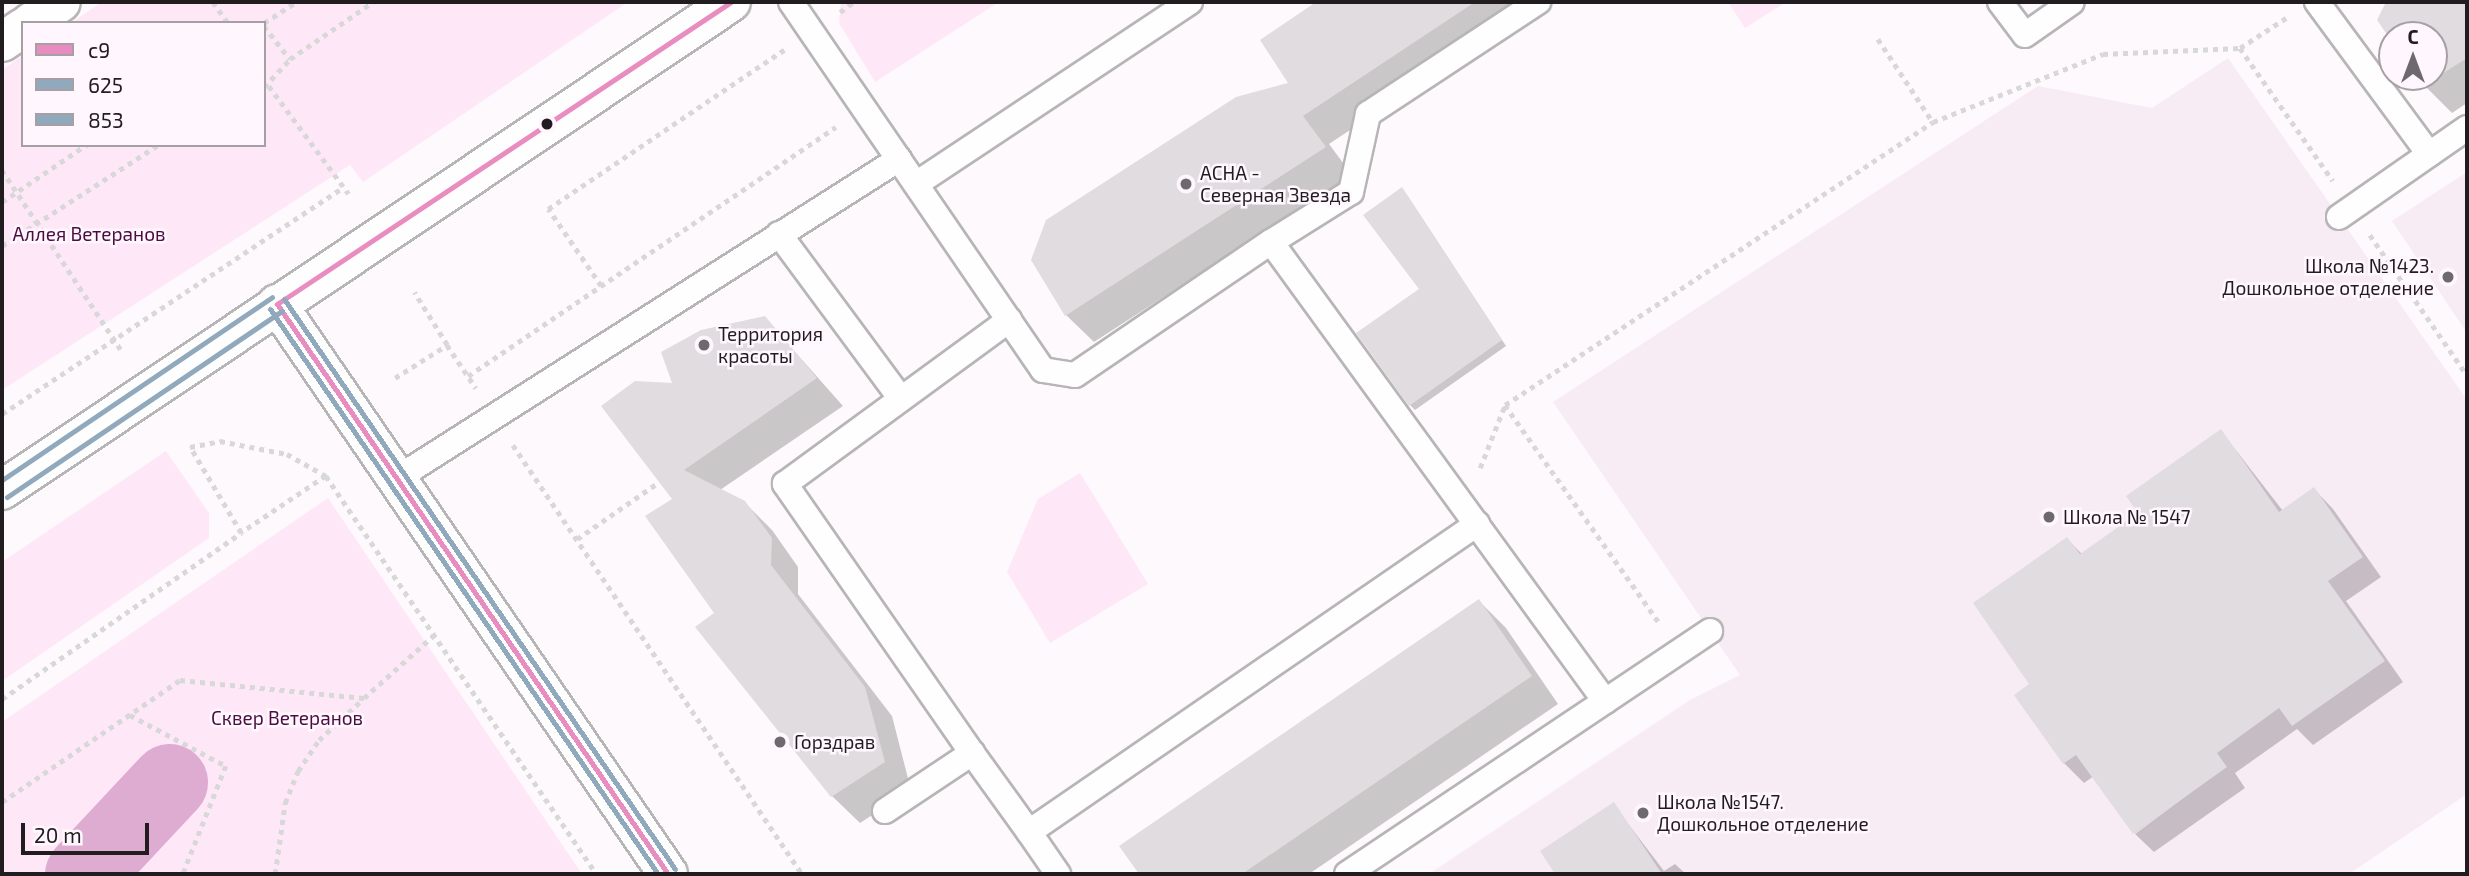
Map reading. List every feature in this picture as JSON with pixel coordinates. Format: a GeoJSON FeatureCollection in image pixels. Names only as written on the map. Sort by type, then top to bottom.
{"type":"FeatureCollection","features":[{"type":"Feature","properties":{"kind":"main road"},"geometry":{"type":"LineString","coordinates":[[33,21],[61,2]]}},
{"type":"Feature","properties":{"kind":"main road"},"geometry":{"type":"LineString","coordinates":[[2,490],[276,304],[731,2]]}},
{"type":"Feature","properties":{"kind":"main road"},"geometry":{"type":"LineString","coordinates":[[2,42],[21,29]]}},
{"type":"Feature","properties":{"kind":"main road"},"geometry":{"type":"LineString","coordinates":[[276,304],[668,874]]}},
{"type":"Feature","properties":{"kind":"lane"},"geometry":{"type":"LineString","coordinates":[[791,2],[866,107],[1043,370],[1075,375],[1271,242],[1351,192],[1368,114],[1538,2]]}},
{"type":"Feature","properties":{"kind":"lane"},"geometry":{"type":"LineString","coordinates":[[916,184],[1189,2]]}},
{"type":"Feature","properties":{"kind":"lane"},"geometry":{"type":"LineString","coordinates":[[2000,2],[2025,35],[2072,2]]}},
{"type":"Feature","properties":{"kind":"lane"},"geometry":{"type":"LineString","coordinates":[[2317,2],[2429,154]]}},
{"type":"Feature","properties":{"kind":"lane"},"geometry":{"type":"LineString","coordinates":[[2345,212],[2467,128]]}},
{"type":"Feature","properties":{"kind":"lane"},"geometry":{"type":"LineString","coordinates":[[396,479],[899,159]]}},
{"type":"Feature","properties":{"kind":"lane"},"geometry":{"type":"LineString","coordinates":[[779,234],[901,399]]}},
{"type":"Feature","properties":{"kind":"lane"},"geometry":{"type":"LineString","coordinates":[[1271,242],[1605,701]]}},
{"type":"Feature","properties":{"kind":"lane"},"geometry":{"type":"LineString","coordinates":[[1009,320],[785,484],[1058,874]]}},
{"type":"Feature","properties":{"kind":"lane"},"geometry":{"type":"LineString","coordinates":[[1029,832],[1471,516]]}},
{"type":"Feature","properties":{"kind":"lane"},"geometry":{"type":"LineString","coordinates":[[1346,874],[1710,631]]}},
{"type":"Feature","properties":{"kind":"lane"},"geometry":{"type":"LineString","coordinates":[[885,811],[972,753]]}},
{"type":"Feature","properties":{"kind":"path"},"geometry":{"type":"LineString","coordinates":[[213,2],[227,21]]}},
{"type":"Feature","properties":{"kind":"path"},"geometry":{"type":"LineString","coordinates":[[266,23],[296,2]]}},
{"type":"Feature","properties":{"kind":"path"},"geometry":{"type":"LineString","coordinates":[[349,194],[267,87],[290,58],[373,2]]}},
{"type":"Feature","properties":{"kind":"path"},"geometry":{"type":"LineString","coordinates":[[601,286],[548,209],[854,2]]}},
{"type":"Feature","properties":{"kind":"path"},"geometry":{"type":"LineString","coordinates":[[1471,516],[1505,405],[1933,122],[2103,54],[2240,48],[2292,15]]}},
{"type":"Feature","properties":{"kind":"path"},"geometry":{"type":"LineString","coordinates":[[266,27],[290,58]]}},
{"type":"Feature","properties":{"kind":"path"},"geometry":{"type":"LineString","coordinates":[[1878,39],[1933,122]]}},
{"type":"Feature","properties":{"kind":"path"},"geometry":{"type":"LineString","coordinates":[[2240,48],[2345,212],[2467,375]]}},
{"type":"Feature","properties":{"kind":"path"},"geometry":{"type":"LineString","coordinates":[[468,376],[866,107]]}},
{"type":"Feature","properties":{"kind":"path"},"geometry":{"type":"LineString","coordinates":[[2,202],[83,147]]}},
{"type":"Feature","properties":{"kind":"path"},"geometry":{"type":"LineString","coordinates":[[2,246],[155,147]]}},
{"type":"Feature","properties":{"kind":"path"},"geometry":{"type":"LineString","coordinates":[[2,170],[116,338],[122,351]]}},
{"type":"Feature","properties":{"kind":"path"},"geometry":{"type":"LineString","coordinates":[[2,414],[344,187]]}},
{"type":"Feature","properties":{"kind":"path"},"geometry":{"type":"LineString","coordinates":[[414,292],[494,417],[802,874]]}},
{"type":"Feature","properties":{"kind":"path"},"geometry":{"type":"LineString","coordinates":[[395,378],[447,345]]}},
{"type":"Feature","properties":{"kind":"path"},"geometry":{"type":"LineString","coordinates":[[1505,405],[1679,651]]}},
{"type":"Feature","properties":{"kind":"path"},"geometry":{"type":"LineString","coordinates":[[241,533],[190,447],[256,443],[326,477],[596,874]]}},
{"type":"Feature","properties":{"kind":"path"},"geometry":{"type":"LineString","coordinates":[[2,699],[326,477]]}},
{"type":"Feature","properties":{"kind":"path"},"geometry":{"type":"LineString","coordinates":[[577,539],[659,482]]}},
{"type":"Feature","properties":{"kind":"path"},"geometry":{"type":"LineString","coordinates":[[275,874],[285,803],[298,771],[319,740],[434,635]]}},
{"type":"Feature","properties":{"kind":"path"},"geometry":{"type":"LineString","coordinates":[[2,802],[180,680],[364,698]]}},
{"type":"Feature","properties":{"kind":"path"},"geometry":{"type":"LineString","coordinates":[[130,715],[226,766],[183,874]]}},
{"type":"Feature","properties":{"kind":"shaded area","name":"Школа № 1547"},"geometry":{"type":"Polygon","coordinates":[[[2228,58],[2467,400],[2467,794],[2349,874],[1429,874],[1690,700],[1740,675],[1553,402],[2038,86],[2152,108],[2228,58]]]}},
{"type":"Feature","properties":{"kind":"shaded area","name":"Школа №1423. Дошкольное отделение"},"geometry":{"type":"Polygon","coordinates":[[[2467,172],[2467,333],[2392,221],[2467,172]]]}},
{"type":"Feature","properties":{"kind":"green space","name":"Аллея Ветеранов"},"geometry":{"type":"Polygon","coordinates":[[[102,2],[628,2],[363,182],[350,165],[2,390],[2,70],[21,56],[21,147],[266,147],[266,21],[74,21],[102,2]]]}},
{"type":"Feature","properties":{"kind":"green space"},"geometry":{"type":"Polygon","coordinates":[[[841,2],[999,2],[875,82],[839,23],[841,2]]]}},
{"type":"Feature","properties":{"kind":"green space"},"geometry":{"type":"Polygon","coordinates":[[[1728,2],[1786,2],[1745,28],[1728,2]]]}},
{"type":"Feature","properties":{"kind":"green space"},"geometry":{"type":"Polygon","coordinates":[[[166,451],[209,513],[209,538],[2,681],[2,562],[166,451]]]}},
{"type":"Feature","properties":{"kind":"green space"},"geometry":{"type":"Polygon","coordinates":[[[1080,473],[1148,584],[1050,643],[1007,572],[1038,499],[1080,473]]]}},
{"type":"Feature","properties":{"kind":"green space","name":"Сквер Ветеранов"},"geometry":{"type":"Polygon","coordinates":[[[328,498],[582,874],[2,874],[2,722],[328,498]]]}},
{"type":"Feature","properties":{"kind":"building"},"geometry":{"type":"Polygon","coordinates":[[[1316,2],[1475,2],[1303,116],[1326,147],[1065,316],[1031,260],[1046,220],[1236,97],[1288,83],[1260,40],[1316,2]]]}},
{"type":"Feature","properties":{"kind":"building"},"geometry":{"type":"Polygon","coordinates":[[[2386,2],[2467,2],[2467,58],[2448,70],[2448,21],[2377,20],[2386,2]]]}},
{"type":"Feature","properties":{"kind":"building"},"geometry":{"type":"Polygon","coordinates":[[[1402,187],[1502,340],[1409,406],[1356,333],[1419,289],[1363,215],[1402,187]]]}},
{"type":"Feature","properties":{"kind":"building"},"geometry":{"type":"Polygon","coordinates":[[[765,316],[817,378],[684,470],[745,501],[772,538],[771,565],[865,687],[885,762],[831,797],[695,627],[714,613],[645,516],[672,499],[601,406],[635,381],[672,383],[661,352],[701,330],[765,316]]]}},
{"type":"Feature","properties":{"kind":"building"},"geometry":{"type":"Polygon","coordinates":[[[2221,429],[2279,512],[2314,487],[2363,557],[2328,581],[2385,661],[2292,726],[2279,708],[2217,753],[2227,767],[2133,834],[2076,755],[2063,764],[2014,695],[2029,684],[1973,603],[2067,537],[2080,554],[2138,513],[2126,496],[2221,429]]]}},
{"type":"Feature","properties":{"kind":"building"},"geometry":{"type":"Polygon","coordinates":[[[1479,599],[1532,676],[1242,874],[1139,874],[1119,846],[1479,599]]]}},
{"type":"Feature","properties":{"kind":"building"},"geometry":{"type":"Polygon","coordinates":[[[1614,802],[1662,874],[1555,874],[1540,851],[1614,802]]]}},
{"type":"Feature","properties":{"kind":"waterway"},"geometry":{"type":"LineString","coordinates":[[83,874],[169,782]]}},
{"type":"Feature","properties":{"kind":"transit line","name":"с9"},"geometry":{"type":"LineString","coordinates":[[277,304],[731,2]]}},
{"type":"Feature","properties":{"kind":"transit line","name":"853"},"geometry":{"type":"LineString","coordinates":[[2,480],[272,297]]}},
{"type":"Feature","properties":{"kind":"transit line","name":"853"},"geometry":{"type":"LineString","coordinates":[[284,299],[675,869]]}},
{"type":"Feature","properties":{"kind":"transit line","name":"с9"},"geometry":{"type":"LineString","coordinates":[[277,304],[668,874]]}},
{"type":"Feature","properties":{"kind":"transit line","name":"625"},"geometry":{"type":"LineString","coordinates":[[270,309],[658,874]]}},
{"type":"Feature","properties":{"kind":"transit line","name":"625"},"geometry":{"type":"LineString","coordinates":[[7,497],[282,311]]}},
{"type":"Feature","properties":{"kind":"place","name":"АСНА - Северная Звезда"},"geometry":{"type":"Point","coordinates":[1186,184]}},
{"type":"Feature","properties":{"kind":"place","name":"Школа №1423. Дошкольное отделение"},"geometry":{"type":"Point","coordinates":[2448,277]}},
{"type":"Feature","properties":{"kind":"place","name":"Территория красоты"},"geometry":{"type":"Point","coordinates":[704,345]}},
{"type":"Feature","properties":{"kind":"place","name":"Школа № 1547"},"geometry":{"type":"Point","coordinates":[2049,517]}},
{"type":"Feature","properties":{"kind":"place","name":"Горздрав"},"geometry":{"type":"Point","coordinates":[780,742]}},
{"type":"Feature","properties":{"kind":"place","name":"Школа №1547. Дошкольное отделение"},"geometry":{"type":"Point","coordinates":[1643,813]}}]}
